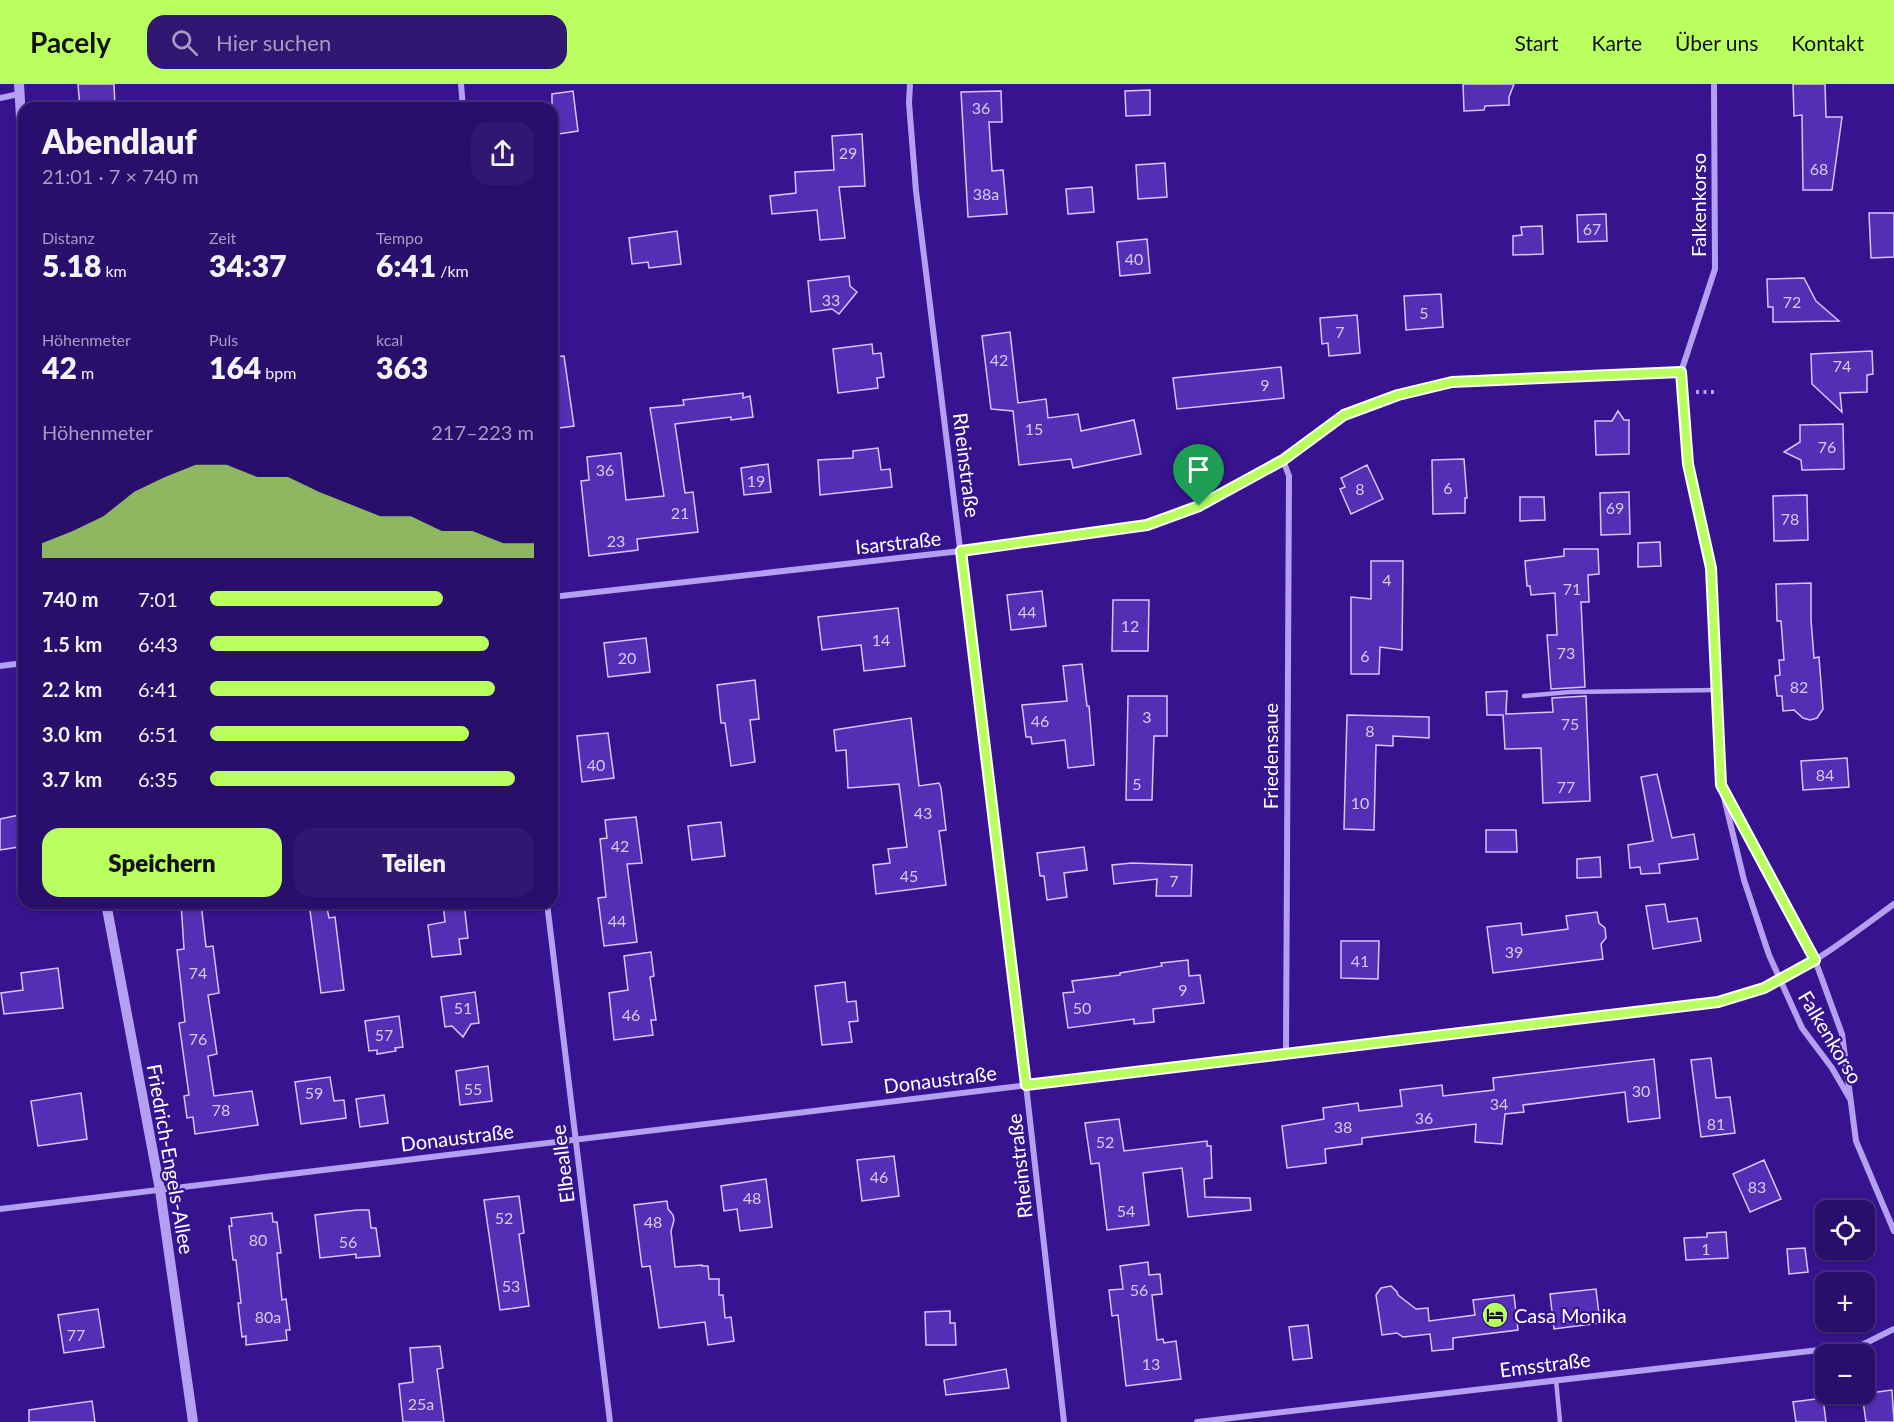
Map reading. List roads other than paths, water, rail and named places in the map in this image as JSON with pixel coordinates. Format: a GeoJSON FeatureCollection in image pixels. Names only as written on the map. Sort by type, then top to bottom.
{"type":"FeatureCollection","features":[{"type":"Feature","properties":{"kind":"street"},"geometry":{"type":"LineString","coordinates":[[461,84],[462,102]]}},
{"type":"Feature","properties":{"kind":"street","name":"Rheinstraße"},"geometry":{"type":"LineString","coordinates":[[910,84],[909,103],[916,191],[1026,1085],[1064,1422]]}},
{"type":"Feature","properties":{"kind":"street","name":"Falkenkorso"},"geometry":{"type":"LineString","coordinates":[[1714,84],[1715,269],[1681,372],[1688,464],[1711,568],[1721,785],[1744,880],[1779,981],[1802,1028],[1832,1068],[1850,1099]]}},
{"type":"Feature","properties":{"kind":"street"},"geometry":{"type":"LineString","coordinates":[[0,98],[19,89]]}},
{"type":"Feature","properties":{"kind":"street","name":"Isarstraße"},"geometry":{"type":"LineString","coordinates":[[558,596],[961,551],[1147,525],[1199,506],[1283,460],[1344,415],[1398,395],[1452,382],[1681,372]]}},
{"type":"Feature","properties":{"kind":"street","name":"Friedensaue"},"geometry":{"type":"LineString","coordinates":[[1283,460],[1289,476],[1286,1053]]}},
{"type":"Feature","properties":{"kind":"street"},"geometry":{"type":"LineString","coordinates":[[0,666],[18,664]]}},
{"type":"Feature","properties":{"kind":"street","name":"Falkenkorso"},"geometry":{"type":"LineString","coordinates":[[1721,785],[1815,960],[1842,1034],[1856,1141],[1894,1231]]}},
{"type":"Feature","properties":{"kind":"street","name":"Donaustraße"},"geometry":{"type":"LineString","coordinates":[[0,1209],[1718,1002],[1779,981],[1815,960],[1894,904]]}},
{"type":"Feature","properties":{"kind":"street","name":"Friedrich-Engels-Allee"},"geometry":{"type":"LineString","coordinates":[[107,909],[160,1190],[193,1422]]}},
{"type":"Feature","properties":{"kind":"street","name":"Elbeallee"},"geometry":{"type":"LineString","coordinates":[[548,909],[610,1422]]}},
{"type":"Feature","properties":{"kind":"street","name":"Emsstraße"},"geometry":{"type":"LineString","coordinates":[[1197,1422],[1862,1345],[1894,1329]]}},
{"type":"Feature","properties":{"kind":"lane"},"geometry":{"type":"LineString","coordinates":[[1524,696],[1569,692],[1717,690]]}},
{"type":"Feature","properties":{"kind":"lane"},"geometry":{"type":"LineString","coordinates":[[1556,1380],[1560,1422]]}},
{"type":"Feature","properties":{"kind":"place","name":"Casa Monika"},"geometry":{"type":"Point","coordinates":[1495,1315]}}]}
